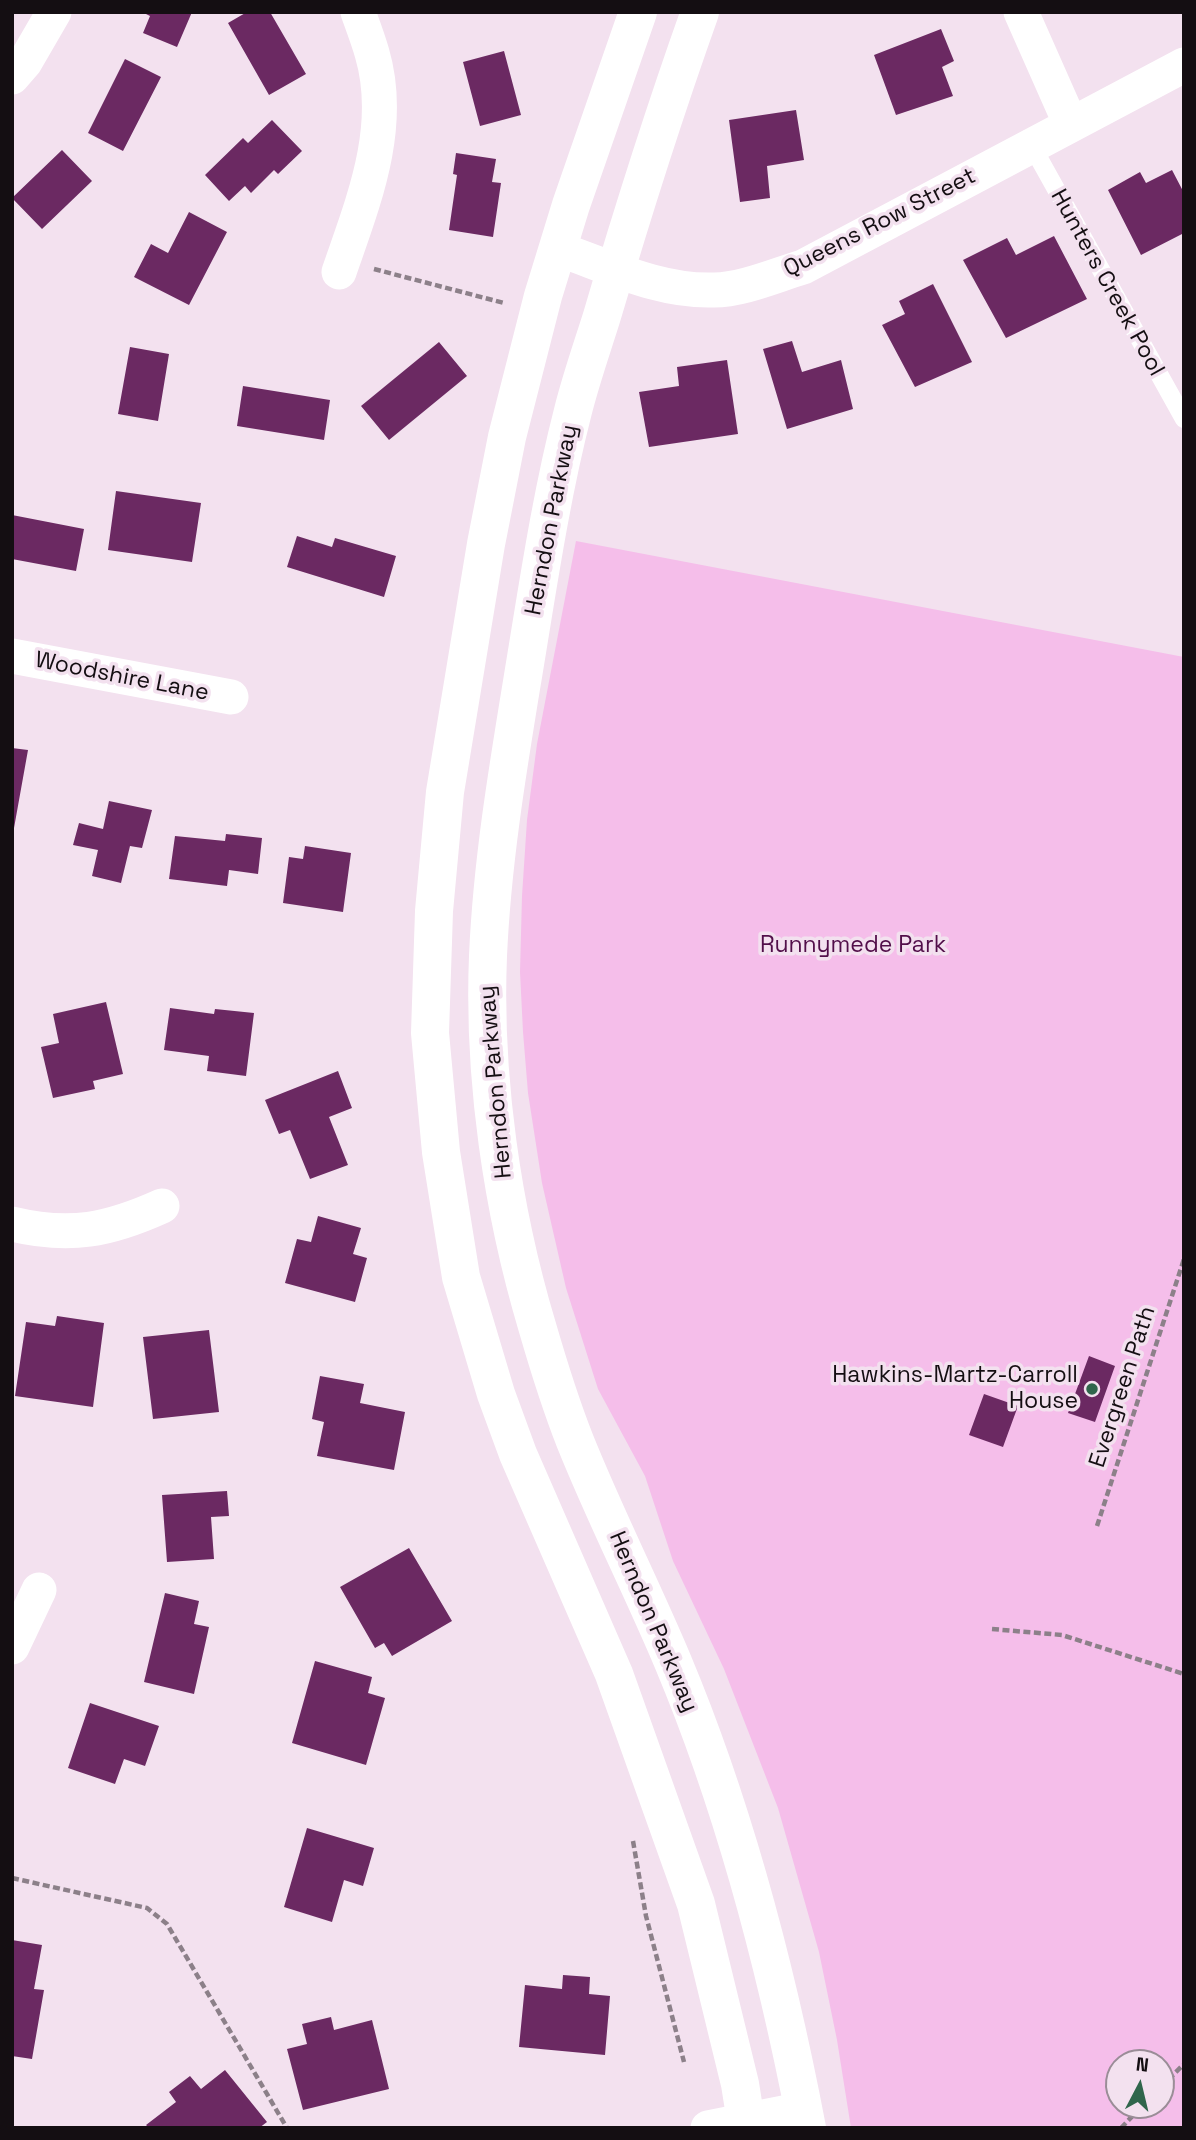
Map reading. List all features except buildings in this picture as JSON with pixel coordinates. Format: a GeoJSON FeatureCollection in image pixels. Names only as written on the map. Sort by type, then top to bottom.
{"type":"FeatureCollection","features":[{"type":"Feature","properties":{"kind":"main road"},"geometry":{"type":"LineString","coordinates":[[638,12],[571,205],[536,321],[507,437],[482,566],[445,792],[430,973],[430,1033],[441,1152],[461,1277],[496,1394],[531,1486],[614,1674],[696,1904],[740,2084],[747,2124]]}},
{"type":"Feature","properties":{"kind":"main road","name":"Herndon Parkway"},"geometry":{"type":"LineString","coordinates":[[700,12],[652,150],[615,269],[573,408],[554,492],[499,830],[491,910],[487,1025],[498,1140],[519,1263],[552,1377],[574,1440],[673,1663],[706,1752],[753,1894],[785,2012],[805,2119]]}},
{"type":"Feature","properties":{"kind":"street"},"geometry":{"type":"LineString","coordinates":[[12,78],[25,62],[54,12]]}},
{"type":"Feature","properties":{"kind":"street"},"geometry":{"type":"LineString","coordinates":[[341,267],[365,200],[377,145],[380,102],[373,55],[358,12]]}},
{"type":"Feature","properties":{"kind":"street"},"geometry":{"type":"LineString","coordinates":[[1021,12],[1071,125]]}},
{"type":"Feature","properties":{"kind":"street","name":"Queens Row Street"},"geometry":{"type":"LineString","coordinates":[[558,249],[668,287],[716,290],[758,281],[803,267],[1184,65]]}},
{"type":"Feature","properties":{"kind":"street","name":"Woodshire Lane"},"geometry":{"type":"LineString","coordinates":[[12,656],[231,697]]}},
{"type":"Feature","properties":{"kind":"street"},"geometry":{"type":"LineString","coordinates":[[12,1224],[52,1231],[91,1230],[127,1222],[162,1206]]}},
{"type":"Feature","properties":{"kind":"street"},"geometry":{"type":"LineString","coordinates":[[12,1647],[39,1590]]}},
{"type":"Feature","properties":{"kind":"street"},"geometry":{"type":"LineString","coordinates":[[708,2128],[805,2119]]}},
{"type":"Feature","properties":{"kind":"lane","name":"Hunters Creek Pool"},"geometry":{"type":"LineString","coordinates":[[1032,146],[1184,419]]}},
{"type":"Feature","properties":{"kind":"path"},"geometry":{"type":"LineString","coordinates":[[341,267],[510,305]]}},
{"type":"Feature","properties":{"kind":"path","name":"Evergreen Path"},"geometry":{"type":"LineString","coordinates":[[1097,1526],[1184,1259]]}},
{"type":"Feature","properties":{"kind":"path"},"geometry":{"type":"LineString","coordinates":[[992,1629],[1062,1634],[1184,1674]]}},
{"type":"Feature","properties":{"kind":"path"},"geometry":{"type":"LineString","coordinates":[[12,1878],[147,1908],[167,1924],[287,2128]]}},
{"type":"Feature","properties":{"kind":"green space","name":"Runnymede Park"},"geometry":{"type":"Polygon","coordinates":[[[576,541],[1184,657],[1184,2128],[851,2128],[819,1952],[778,1808],[724,1669],[673,1561],[645,1476],[598,1389],[566,1288],[542,1183],[528,1093],[520,972],[527,820],[537,744],[576,541]]]}},
{"type":"Feature","properties":{"kind":"place","name":"Hawkins-Martz-Carroll House"},"geometry":{"type":"Point","coordinates":[1092,1389]}}]}
